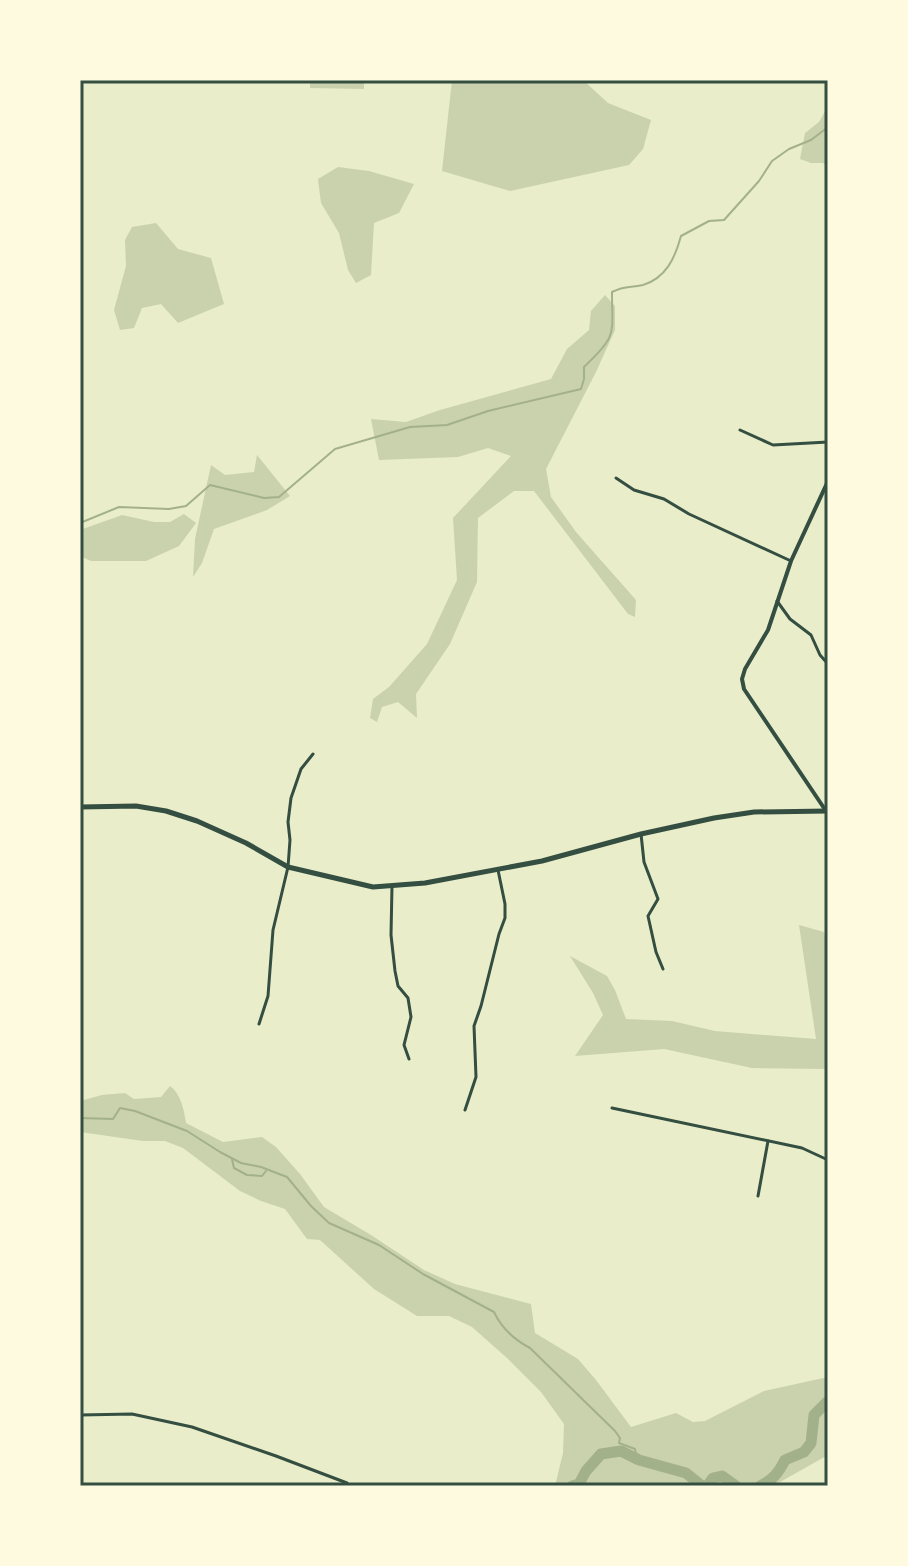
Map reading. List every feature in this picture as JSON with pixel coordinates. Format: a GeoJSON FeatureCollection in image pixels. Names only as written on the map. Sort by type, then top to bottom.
{"type":"FeatureCollection","features":[{"type":"Feature","properties":{"kind":"main road"},"geometry":{"type":"LineString","coordinates":[[80,807],[136,806],[166,811],[246,843],[288,867],[373,887],[498,870],[714,818],[754,812],[827,811]]}},
{"type":"Feature","properties":{"kind":"street"},"geometry":{"type":"LineString","coordinates":[[740,430],[773,445],[828,442]]}},
{"type":"Feature","properties":{"kind":"street"},"geometry":{"type":"LineString","coordinates":[[616,478],[634,490],[664,499],[689,514],[791,561]]}},
{"type":"Feature","properties":{"kind":"street"},"geometry":{"type":"LineString","coordinates":[[827,811],[744,689],[742,679],[768,630],[791,561],[828,481]]}},
{"type":"Feature","properties":{"kind":"street"},"geometry":{"type":"LineString","coordinates":[[777,601],[790,619],[811,635],[828,664]]}},
{"type":"Feature","properties":{"kind":"street"},"geometry":{"type":"LineString","coordinates":[[820,655],[828,652]]}},
{"type":"Feature","properties":{"kind":"street"},"geometry":{"type":"LineString","coordinates":[[259,1024],[268,996],[273,930],[288,867],[291,798],[301,769],[313,754]]}},
{"type":"Feature","properties":{"kind":"street"},"geometry":{"type":"LineString","coordinates":[[641,834],[644,862],[658,899],[648,916],[663,969]]}},
{"type":"Feature","properties":{"kind":"street"},"geometry":{"type":"LineString","coordinates":[[465,1110],[476,1077],[474,1026],[505,918],[498,870]]}},
{"type":"Feature","properties":{"kind":"street"},"geometry":{"type":"LineString","coordinates":[[392,886],[391,935],[395,971],[398,986],[408,998],[411,1017],[404,1045],[409,1059]]}},
{"type":"Feature","properties":{"kind":"street"},"geometry":{"type":"LineString","coordinates":[[612,1108],[802,1148],[828,1160]]}},
{"type":"Feature","properties":{"kind":"street"},"geometry":{"type":"LineString","coordinates":[[758,1196],[768,1141]]}},
{"type":"Feature","properties":{"kind":"street"},"geometry":{"type":"LineString","coordinates":[[80,1415],[132,1414],[192,1427],[350,1486]]}},
{"type":"Feature","properties":{"kind":"green space"},"geometry":{"type":"Polygon","coordinates":[[[310,80],[364,80],[364,89],[310,88],[310,80]]]}},
{"type":"Feature","properties":{"kind":"green space"},"geometry":{"type":"Polygon","coordinates":[[[452,80],[583,80],[608,103],[651,120],[643,149],[629,165],[510,191],[442,171],[452,80]]]}},
{"type":"Feature","properties":{"kind":"green space"},"geometry":{"type":"Polygon","coordinates":[[[828,106],[828,167],[823,163],[800,159],[805,133],[819,122],[828,106]]]}},
{"type":"Feature","properties":{"kind":"green space"},"geometry":{"type":"Polygon","coordinates":[[[338,167],[369,171],[414,184],[399,213],[374,223],[371,275],[356,283],[348,270],[339,233],[321,203],[318,179],[338,167]]]}},
{"type":"Feature","properties":{"kind":"green space"},"geometry":{"type":"Polygon","coordinates":[[[156,223],[178,249],[211,258],[224,304],[178,323],[161,304],[142,308],[134,328],[120,330],[114,310],[126,266],[125,240],[132,227],[156,223]]]}},
{"type":"Feature","properties":{"kind":"green space"},"geometry":{"type":"Polygon","coordinates":[[[605,295],[615,306],[615,330],[546,469],[551,497],[576,532],[636,600],[635,617],[628,614],[534,491],[514,491],[478,518],[477,582],[450,644],[416,694],[417,718],[398,702],[382,707],[377,722],[370,718],[373,699],[389,687],[427,644],[457,580],[453,518],[511,456],[488,448],[458,457],[379,460],[371,419],[406,422],[551,379],[567,349],[589,330],[591,311],[605,295]]]}},
{"type":"Feature","properties":{"kind":"green space"},"geometry":{"type":"Polygon","coordinates":[[[257,455],[290,496],[267,510],[214,529],[202,563],[193,577],[195,539],[211,465],[225,475],[254,472],[257,455]]]}},
{"type":"Feature","properties":{"kind":"green space"},"geometry":{"type":"Polygon","coordinates":[[[184,514],[196,523],[179,546],[146,561],[91,561],[80,556],[80,530],[122,515],[170,522],[184,514]]]}},
{"type":"Feature","properties":{"kind":"green space"},"geometry":{"type":"Polygon","coordinates":[[[799,925],[824,932],[828,950],[828,1069],[752,1068],[664,1049],[575,1056],[603,1015],[570,956],[607,976],[626,1019],[672,1021],[715,1031],[816,1039],[799,925]]]}},
{"type":"Feature","properties":{"kind":"green space"},"geometry":{"type":"Polygon","coordinates":[[[170,1086],[179,1098],[186,1123],[223,1142],[262,1137],[276,1147],[300,1174],[324,1207],[424,1270],[455,1284],[531,1304],[535,1333],[578,1359],[631,1427],[676,1413],[693,1422],[705,1421],[764,1391],[828,1377],[828,1455],[773,1486],[555,1486],[563,1453],[564,1424],[541,1392],[472,1327],[449,1316],[417,1316],[374,1289],[320,1240],[307,1239],[285,1209],[240,1191],[183,1148],[165,1141],[80,1132],[80,1101],[125,1093],[134,1099],[161,1097],[170,1086]]]}},
{"type":"Feature","properties":{"kind":"waterway"},"geometry":{"type":"LineString","coordinates":[[80,523],[119,507],[169,509],[186,506],[210,485],[264,498],[279,497],[335,449],[410,427],[447,425],[488,411],[581,389],[584,367],[603,348],[611,334],[612,292],[643,285],[658,277],[676,252],[681,236],[709,221],[724,220],[759,181],[772,161],[828,127]]}},
{"type":"Feature","properties":{"kind":"waterway"},"geometry":{"type":"LineString","coordinates":[[80,1118],[113,1119],[120,1108],[135,1111],[187,1131],[241,1163],[287,1177],[329,1223],[379,1245],[423,1274],[494,1312],[509,1333],[530,1348],[615,1431],[620,1438],[619,1443],[635,1449],[637,1459]]}},
{"type":"Feature","properties":{"kind":"waterway"},"geometry":{"type":"LineString","coordinates":[[232,1159],[234,1168],[247,1175],[262,1176],[266,1171]]}},
{"type":"Feature","properties":{"kind":"waterway"},"geometry":{"type":"LineString","coordinates":[[760,1486],[775,1475],[785,1460],[804,1452],[811,1443],[814,1415],[828,1401]]}},
{"type":"Feature","properties":{"kind":"waterway"},"geometry":{"type":"LineString","coordinates":[[572,1486],[579,1484],[601,1454],[621,1451],[639,1460],[686,1473],[702,1486]]}},
{"type":"Feature","properties":{"kind":"waterway"},"geometry":{"type":"LineString","coordinates":[[707,1486],[713,1478],[722,1476],[736,1486]]}}]}
